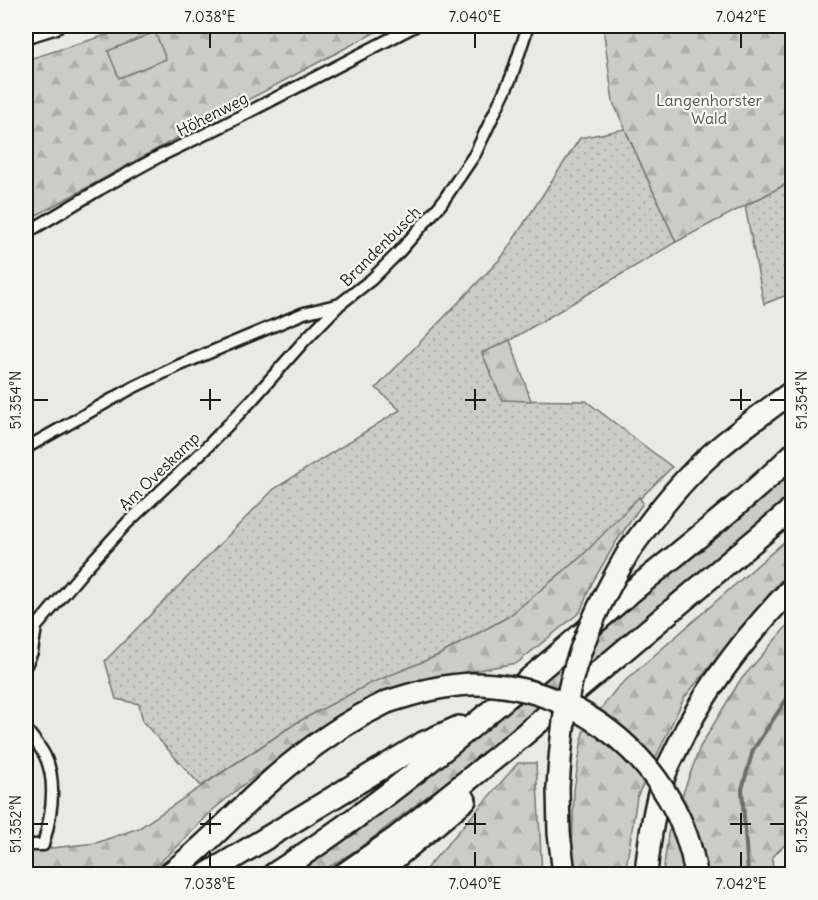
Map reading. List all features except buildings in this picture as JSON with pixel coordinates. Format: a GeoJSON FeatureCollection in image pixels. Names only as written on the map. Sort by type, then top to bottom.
{"type":"FeatureCollection","features":[{"type":"Feature","properties":{"kind":"highway"},"geometry":{"type":"LineString","coordinates":[[564,874],[559,833],[558,788],[570,684],[599,606],[629,551],[665,503],[706,459],[762,413],[792,392]]}},
{"type":"Feature","properties":{"kind":"highway"},"geometry":{"type":"LineString","coordinates":[[274,874],[372,806],[490,712],[792,455]]}},
{"type":"Feature","properties":{"kind":"highway"},"geometry":{"type":"LineString","coordinates":[[344,874],[397,837],[514,743],[792,509]]}},
{"type":"Feature","properties":{"kind":"highway"},"geometry":{"type":"LineString","coordinates":[[646,874],[652,829],[663,779],[690,720],[712,683],[792,588]]}},
{"type":"Feature","properties":{"kind":"highway"},"geometry":{"type":"LineString","coordinates":[[169,874],[262,788],[313,745],[361,714],[387,702],[456,685],[490,685],[518,689],[545,696],[594,719],[636,753],[669,797],[687,833],[696,874]]}},
{"type":"Feature","properties":{"kind":"highway"},"geometry":{"type":"LineString","coordinates":[[207,874],[423,743],[490,712]]}},
{"type":"Feature","properties":{"kind":"highway"},"geometry":{"type":"LineString","coordinates":[[376,874],[468,797],[514,743]]}},
{"type":"Feature","properties":{"kind":"street"},"geometry":{"type":"LineString","coordinates":[[26,35],[55,26]]}},
{"type":"Feature","properties":{"kind":"street","name":"Höhenweg"},"geometry":{"type":"LineString","coordinates":[[26,233],[158,157],[212,132],[415,26]]}},
{"type":"Feature","properties":{"kind":"street","name":"Brandenbusch"},"geometry":{"type":"LineString","coordinates":[[26,448],[132,388],[180,365],[304,313],[340,304],[372,279],[441,204],[459,179],[487,131],[511,78],[528,26]]}},
{"type":"Feature","properties":{"kind":"street","name":"Am Oveskamp"},"geometry":{"type":"LineString","coordinates":[[26,635],[36,627],[127,522],[203,451],[340,304]]}},
{"type":"Feature","properties":{"kind":"street"},"geometry":{"type":"LineString","coordinates":[[26,664],[32,652],[36,627]]}},
{"type":"Feature","properties":{"kind":"street"},"geometry":{"type":"LineString","coordinates":[[26,729],[45,756],[51,772],[52,788],[48,826],[42,845],[26,845]]}},
{"type":"Feature","properties":{"kind":"green space"},"geometry":{"type":"Polygon","coordinates":[[[135,26],[387,26],[26,221],[26,60],[135,26]]]}},
{"type":"Feature","properties":{"kind":"green space","name":"Langenhorster Wald"},"geometry":{"type":"Polygon","coordinates":[[[603,26],[792,26],[792,181],[676,242],[613,102],[603,26]]]}},
{"type":"Feature","properties":{"kind":"green space"},"geometry":{"type":"Polygon","coordinates":[[[155,32],[166,59],[119,78],[108,51],[155,32]]]}},
{"type":"Feature","properties":{"kind":"green space"},"geometry":{"type":"Polygon","coordinates":[[[625,129],[676,242],[510,340],[482,353],[503,400],[586,401],[672,467],[582,556],[508,617],[439,655],[298,722],[201,786],[143,722],[139,704],[116,699],[105,661],[274,489],[400,410],[376,388],[502,257],[580,138],[625,129]]]}},
{"type":"Feature","properties":{"kind":"green space"},"geometry":{"type":"Polygon","coordinates":[[[792,181],[792,293],[764,304],[745,206],[792,181]]]}},
{"type":"Feature","properties":{"kind":"green space"},"geometry":{"type":"Polygon","coordinates":[[[510,340],[531,401],[502,400],[482,353],[510,340]]]}},
{"type":"Feature","properties":{"kind":"green space"},"geometry":{"type":"Polygon","coordinates":[[[792,471],[792,496],[521,725],[358,849],[318,874],[291,874],[351,835],[618,619],[792,471]]]}},
{"type":"Feature","properties":{"kind":"green space"},"geometry":{"type":"Polygon","coordinates":[[[639,497],[643,503],[616,542],[592,583],[580,612],[517,663],[444,676],[391,690],[327,725],[243,785],[213,810],[176,848],[146,874],[26,874],[26,851],[96,843],[139,828],[298,722],[369,684],[439,655],[508,617],[582,556],[639,497]]]}},
{"type":"Feature","properties":{"kind":"green space"},"geometry":{"type":"Polygon","coordinates":[[[792,535],[792,569],[684,698],[637,797],[625,874],[576,874],[572,853],[574,790],[583,732],[617,688],[792,535]]]}},
{"type":"Feature","properties":{"kind":"green space"},"geometry":{"type":"Polygon","coordinates":[[[792,620],[792,838],[772,857],[773,874],[704,874],[702,855],[682,863],[683,874],[663,874],[668,834],[700,747],[739,682],[792,620]]]}},
{"type":"Feature","properties":{"kind":"green space"},"geometry":{"type":"Polygon","coordinates":[[[518,763],[536,763],[542,874],[419,874],[425,870],[518,763]]]}},
{"type":"Feature","properties":{"kind":"waterway"},"geometry":{"type":"LineString","coordinates":[[748,874],[742,789],[753,750],[792,691]]}}]}
